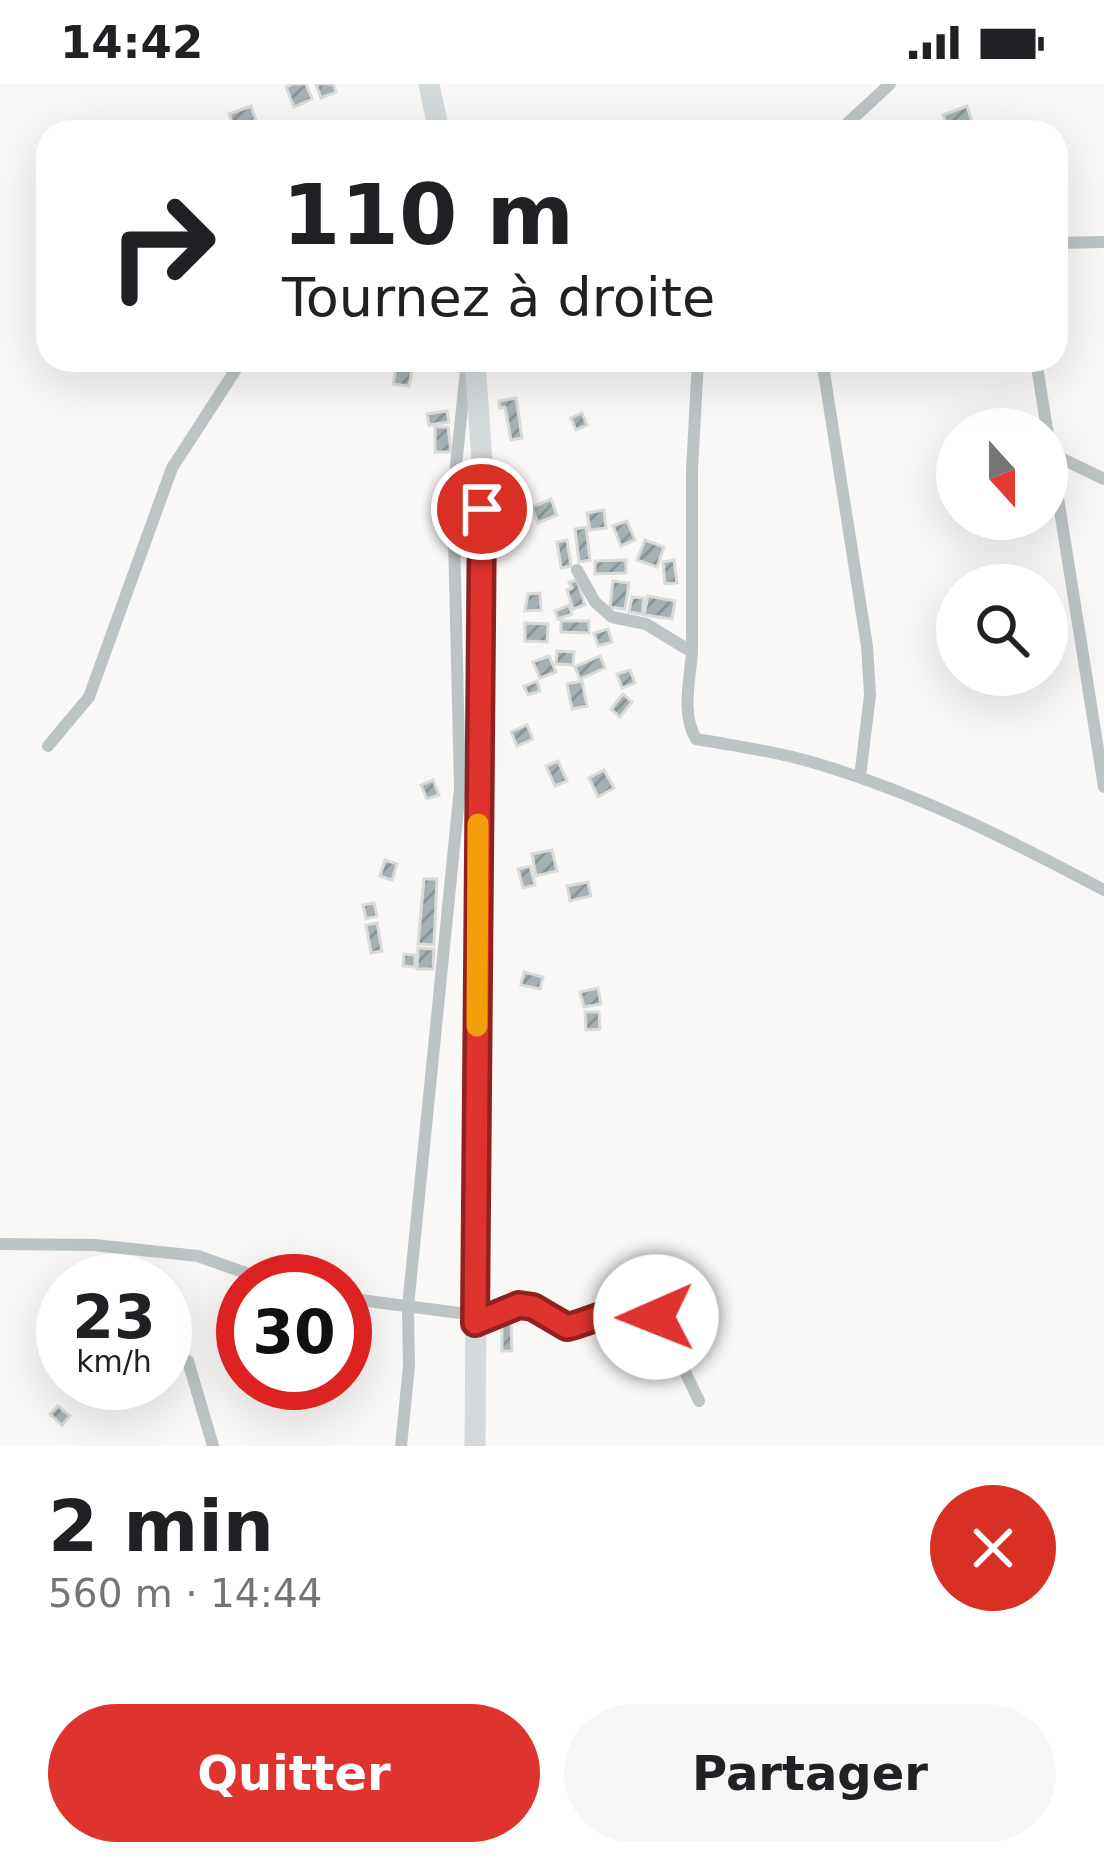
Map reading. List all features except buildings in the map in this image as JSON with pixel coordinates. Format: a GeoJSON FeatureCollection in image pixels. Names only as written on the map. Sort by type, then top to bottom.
{"type":"FeatureCollection","features":[{"type":"Feature","properties":{"kind":"highway"},"geometry":{"type":"LineString","coordinates":[[429,84],[437,120]]}},
{"type":"Feature","properties":{"kind":"highway"},"geometry":{"type":"LineString","coordinates":[[472,372],[482,462],[475,1446]]}},
{"type":"Feature","properties":{"kind":"street"},"geometry":{"type":"LineString","coordinates":[[851,120],[890,84]]}},
{"type":"Feature","properties":{"kind":"street"},"geometry":{"type":"LineString","coordinates":[[1068,243],[1104,242]]}},
{"type":"Feature","properties":{"kind":"street"},"geometry":{"type":"LineString","coordinates":[[48,746],[89,697],[172,468],[234,372]]}},
{"type":"Feature","properties":{"kind":"street"},"geometry":{"type":"LineString","coordinates":[[401,1446],[409,1366],[408,1306],[460,788],[453,494],[469,372]]}},
{"type":"Feature","properties":{"kind":"street"},"geometry":{"type":"LineString","coordinates":[[697,372],[687,708],[688,726],[696,739],[810,761],[860,777],[982,825],[1104,890]]}},
{"type":"Feature","properties":{"kind":"street"},"geometry":{"type":"LineString","coordinates":[[824,372],[867,646],[870,695],[860,777]]}},
{"type":"Feature","properties":{"kind":"street"},"geometry":{"type":"LineString","coordinates":[[1038,372],[1044,408]]}},
{"type":"Feature","properties":{"kind":"street"},"geometry":{"type":"LineString","coordinates":[[1068,462],[1104,479]]}},
{"type":"Feature","properties":{"kind":"street"},"geometry":{"type":"LineString","coordinates":[[1066,540],[1104,787]]}},
{"type":"Feature","properties":{"kind":"street"},"geometry":{"type":"LineString","coordinates":[[577,570],[595,602],[612,617],[646,624],[692,652]]}},
{"type":"Feature","properties":{"kind":"street"},"geometry":{"type":"LineString","coordinates":[[0,1244],[94,1245],[198,1256],[216,1262]]}},
{"type":"Feature","properties":{"kind":"street"},"geometry":{"type":"LineString","coordinates":[[372,1301],[475,1319],[519,1305],[533,1307],[567,1327],[627,1309],[646,1310],[670,1340],[699,1401]]}},
{"type":"Feature","properties":{"kind":"street"},"geometry":{"type":"LineString","coordinates":[[192,1375],[213,1446]]}},
{"type":"Feature","properties":{"kind":"slow traffic"},"geometry":{"type":"LineString","coordinates":[[477,1026],[478,824]]}},
{"type":"Feature","properties":{"kind":"route"},"geometry":{"type":"LineString","coordinates":[[482,509],[475,1323],[519,1305],[533,1307],[567,1327],[627,1309],[640,1308],[656,1317]]}}]}
